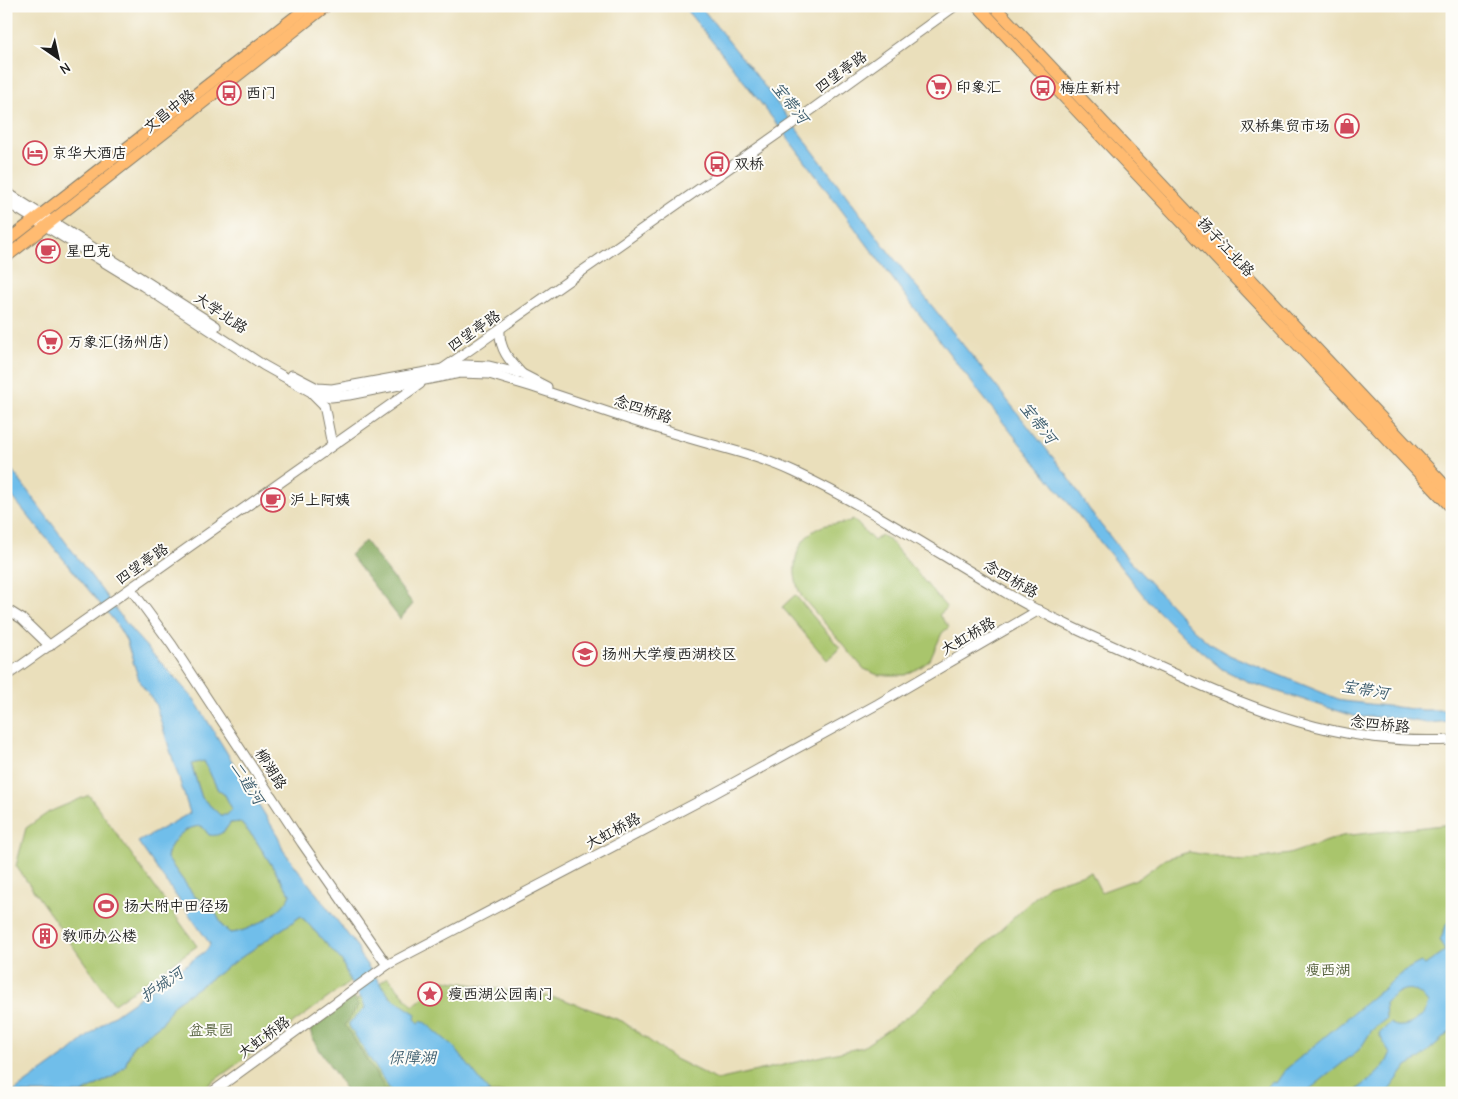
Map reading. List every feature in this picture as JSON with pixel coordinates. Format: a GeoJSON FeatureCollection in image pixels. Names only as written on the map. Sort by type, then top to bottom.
{"type":"FeatureCollection","features":[{"type":"Feature","properties":{"kind":"main road","name":"文昌中路"},"geometry":{"type":"LineString","coordinates":[[6,242],[309,6]]}},
{"type":"Feature","properties":{"kind":"main road","name":"文昌中路"},"geometry":{"type":"LineString","coordinates":[[6,256],[326,6]]}},
{"type":"Feature","properties":{"kind":"main road","name":"扬子江北路"},"geometry":{"type":"LineString","coordinates":[[978,6],[1452,508]]}},
{"type":"Feature","properties":{"kind":"main road","name":"扬子江北路"},"geometry":{"type":"LineString","coordinates":[[994,6],[1452,493]]}},
{"type":"Feature","properties":{"kind":"street","name":"四望亭路"},"geometry":{"type":"LineString","coordinates":[[6,676],[423,381],[500,330],[778,134],[956,6]]}},
{"type":"Feature","properties":{"kind":"street","name":"大学北路"},"geometry":{"type":"LineString","coordinates":[[6,192],[38,217],[143,286],[264,365],[313,393],[331,397],[423,381]]}},
{"type":"Feature","properties":{"kind":"street","name":"大学北路"},"geometry":{"type":"LineString","coordinates":[[6,202],[38,217]]}},
{"type":"Feature","properties":{"kind":"street","name":"大学北路"},"geometry":{"type":"LineString","coordinates":[[49,224],[124,266],[266,360],[317,388],[332,389],[440,371]]}},
{"type":"Feature","properties":{"kind":"street"},"geometry":{"type":"LineString","coordinates":[[500,330],[499,341],[507,358],[522,374]]}},
{"type":"Feature","properties":{"kind":"street","name":"念四桥路"},"geometry":{"type":"LineString","coordinates":[[440,371],[465,365],[489,366],[522,374],[569,399]]}},
{"type":"Feature","properties":{"kind":"street","name":"念四桥路"},"geometry":{"type":"LineString","coordinates":[[423,381],[460,373],[489,374],[791,470],[850,500],[1068,626],[1212,691],[1282,718],[1341,734],[1414,742],[1452,740]]}},
{"type":"Feature","properties":{"kind":"street"},"geometry":{"type":"LineString","coordinates":[[313,393],[324,406],[332,445]]}},
{"type":"Feature","properties":{"kind":"street","name":"柳湖路"},"geometry":{"type":"LineString","coordinates":[[131,589],[178,653],[383,968]]}},
{"type":"Feature","properties":{"kind":"street"},"geometry":{"type":"LineString","coordinates":[[6,609],[22,619],[50,646]]}},
{"type":"Feature","properties":{"kind":"street","name":"大虹桥路"},"geometry":{"type":"LineString","coordinates":[[211,1093],[383,968],[739,780],[878,704],[1039,610]]}},
{"type":"Feature","properties":{"kind":"green space"},"geometry":{"type":"Polygon","coordinates":[[[853,519],[874,541],[881,535],[889,540],[947,608],[939,615],[949,627],[942,633],[930,660],[905,675],[878,675],[864,669],[802,597],[798,587],[795,577],[796,556],[806,538],[813,531],[823,526],[853,519]]]}},
{"type":"Feature","properties":{"kind":"green space"},"geometry":{"type":"Polygon","coordinates":[[[365,541],[413,604],[400,619],[350,555],[365,541]]]}},
{"type":"Feature","properties":{"kind":"green space"},"geometry":{"type":"Polygon","coordinates":[[[795,595],[840,648],[827,660],[782,607],[795,595]]]}},
{"type":"Feature","properties":{"kind":"green space"},"geometry":{"type":"Polygon","coordinates":[[[204,761],[218,790],[225,795],[233,810],[227,816],[220,815],[202,798],[191,763],[204,761]]]}},
{"type":"Feature","properties":{"kind":"green space","name":"扬大附中田径场"},"geometry":{"type":"Polygon","coordinates":[[[89,795],[197,946],[114,1004],[16,866],[26,828],[49,812],[89,795]]]}},
{"type":"Feature","properties":{"kind":"green space"},"geometry":{"type":"Polygon","coordinates":[[[240,822],[255,839],[290,894],[281,908],[265,920],[246,929],[230,933],[223,927],[212,906],[195,897],[167,858],[174,841],[189,829],[202,826],[209,835],[224,832],[230,823],[240,822]]]}},
{"type":"Feature","properties":{"kind":"green space","name":"瘦西湖"},"geometry":{"type":"Polygon","coordinates":[[[1452,824],[1452,1093],[383,1093],[329,1020],[388,977],[413,1006],[444,980],[562,999],[622,1021],[675,1059],[717,1080],[863,1047],[915,1011],[1048,885],[1091,872],[1101,892],[1139,878],[1165,859],[1189,852],[1242,861],[1289,854],[1342,836],[1452,824]]]}},
{"type":"Feature","properties":{"kind":"green space","name":"盆景园"},"geometry":{"type":"Polygon","coordinates":[[[301,916],[342,961],[350,982],[197,1093],[82,1093],[114,1076],[125,1066],[133,1046],[162,1023],[174,1004],[301,916]]]}},
{"type":"Feature","properties":{"kind":"green space"},"geometry":{"type":"Polygon","coordinates":[[[353,995],[359,1005],[345,1025],[388,1093],[348,1093],[313,1040],[309,1026],[353,995]]]}},
{"type":"Feature","properties":{"kind":"water"},"geometry":{"type":"Polygon","coordinates":[[[683,6],[700,6],[753,71],[888,251],[1067,475],[1093,515],[1127,558],[1194,630],[1209,643],[1230,655],[1343,701],[1422,710],[1452,710],[1452,721],[1427,723],[1390,717],[1357,717],[1251,683],[1222,669],[1185,638],[1149,602],[998,416],[752,91],[683,6]]]}},
{"type":"Feature","properties":{"kind":"water"},"geometry":{"type":"Polygon","coordinates":[[[6,462],[132,631],[194,699],[278,836],[283,850],[358,948],[359,954],[390,997],[416,1014],[415,1019],[419,1023],[422,1020],[454,1047],[490,1093],[392,1093],[349,1026],[349,1023],[365,1008],[363,1001],[350,982],[342,961],[301,916],[174,1004],[162,1023],[133,1046],[125,1066],[114,1076],[82,1093],[12,1093],[68,1053],[107,1020],[207,950],[210,944],[138,842],[190,813],[155,703],[140,683],[126,640],[115,622],[6,489],[6,462]],[[204,761],[191,764],[202,798],[220,815],[227,815],[232,809],[225,795],[218,790],[204,761]],[[240,822],[230,823],[224,831],[216,835],[209,835],[202,826],[189,829],[174,841],[167,858],[195,897],[212,906],[223,927],[230,933],[246,929],[265,920],[287,901],[290,894],[255,839],[240,822]]]}},
{"type":"Feature","properties":{"kind":"water"},"geometry":{"type":"Polygon","coordinates":[[[1452,919],[1452,1030],[1419,1059],[1407,1066],[1387,1093],[1353,1093],[1374,1076],[1388,1060],[1390,1054],[1379,1034],[1390,1023],[1395,1026],[1401,1026],[1419,1019],[1426,1009],[1428,1003],[1417,992],[1412,990],[1407,989],[1397,993],[1385,1003],[1386,1019],[1372,1030],[1360,1049],[1305,1093],[1259,1093],[1273,1082],[1276,1083],[1285,1070],[1393,980],[1409,968],[1421,962],[1425,965],[1445,951],[1440,941],[1447,923],[1452,919]]]}},
{"type":"Feature","properties":{"kind":"place","name":"印象汇"},"geometry":{"type":"Point","coordinates":[939,87]}},
{"type":"Feature","properties":{"kind":"place","name":"梅庄新村"},"geometry":{"type":"Point","coordinates":[1043,88]}},
{"type":"Feature","properties":{"kind":"place","name":"西门"},"geometry":{"type":"Point","coordinates":[229,93]}},
{"type":"Feature","properties":{"kind":"place","name":"双桥集贸市场"},"geometry":{"type":"Point","coordinates":[1347,126]}},
{"type":"Feature","properties":{"kind":"place","name":"京华大酒店"},"geometry":{"type":"Point","coordinates":[35,153]}},
{"type":"Feature","properties":{"kind":"place","name":"双桥"},"geometry":{"type":"Point","coordinates":[717,164]}},
{"type":"Feature","properties":{"kind":"place","name":"星巴克"},"geometry":{"type":"Point","coordinates":[48,251]}},
{"type":"Feature","properties":{"kind":"place","name":"万象汇(扬州店)"},"geometry":{"type":"Point","coordinates":[50,342]}},
{"type":"Feature","properties":{"kind":"place","name":"沪上阿姨"},"geometry":{"type":"Point","coordinates":[273,500]}},
{"type":"Feature","properties":{"kind":"place","name":"扬州大学瘦西湖校区"},"geometry":{"type":"Point","coordinates":[585,654]}},
{"type":"Feature","properties":{"kind":"place","name":"扬大附中田径场"},"geometry":{"type":"Point","coordinates":[106,906]}},
{"type":"Feature","properties":{"kind":"place","name":"教师办公楼"},"geometry":{"type":"Point","coordinates":[45,936]}},
{"type":"Feature","properties":{"kind":"place","name":"瘦西湖公园南门"},"geometry":{"type":"Point","coordinates":[430,994]}},
{"type":"Feature","properties":{"kind":"water label","name":"宝带河"},"geometry":{"type":"Point","coordinates":[790,103]}},
{"type":"Feature","properties":{"kind":"water label","name":"宝带河"},"geometry":{"type":"Point","coordinates":[1038,423]}},
{"type":"Feature","properties":{"kind":"water label","name":"宝带河"},"geometry":{"type":"Point","coordinates":[1365,690]}},
{"type":"Feature","properties":{"kind":"water label","name":"二道河"},"geometry":{"type":"Point","coordinates":[247,783]}},
{"type":"Feature","properties":{"kind":"water label","name":"护城河"},"geometry":{"type":"Point","coordinates":[162,985]}},
{"type":"Feature","properties":{"kind":"water label","name":"保障湖"},"geometry":{"type":"Point","coordinates":[412,1058]}}]}
